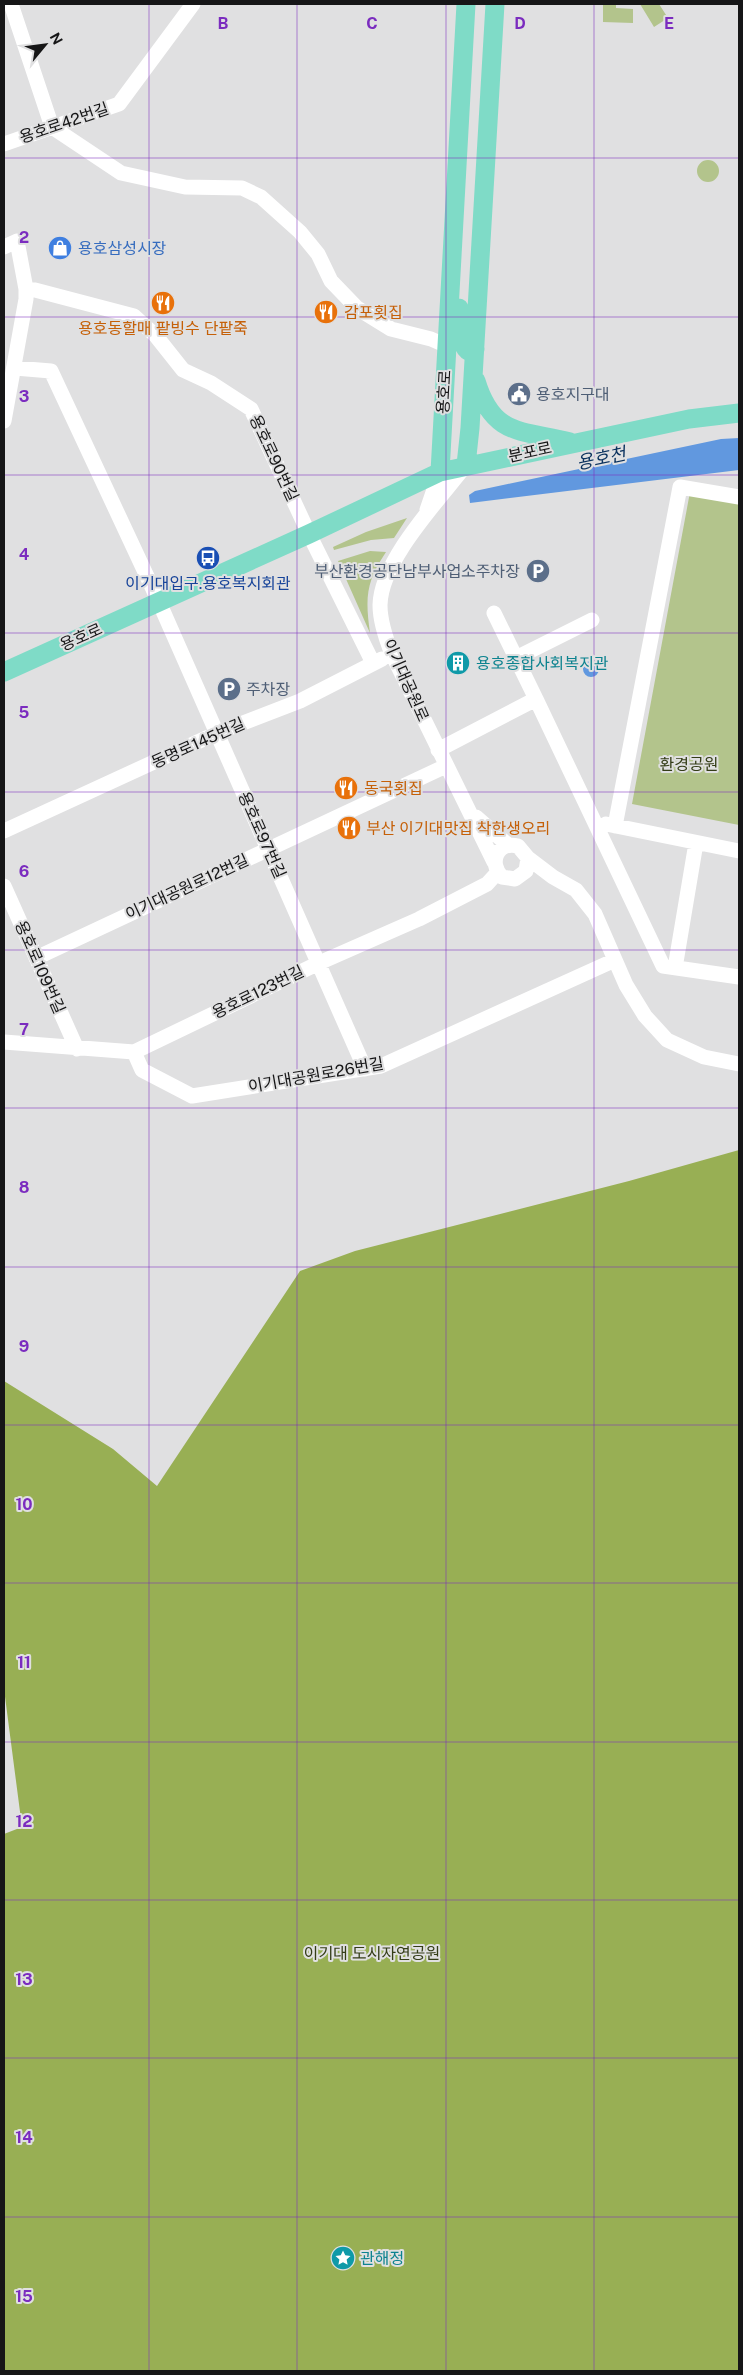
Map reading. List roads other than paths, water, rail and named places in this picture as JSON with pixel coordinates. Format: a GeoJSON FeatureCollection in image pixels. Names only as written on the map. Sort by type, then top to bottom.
{"type":"FeatureCollection","features":[{"type":"Feature","properties":{"kind":"main road","name":"용호로"},"geometry":{"type":"LineString","coordinates":[[4,672],[309,534],[440,472],[466,4]]}},
{"type":"Feature","properties":{"kind":"main road","name":"용호로"},"geometry":{"type":"LineString","coordinates":[[466,465],[474,374],[495,4]]}},
{"type":"Feature","properties":{"kind":"main road"},"geometry":{"type":"LineString","coordinates":[[450,284],[459,301],[460,328],[464,348],[468,351],[475,349]]}},
{"type":"Feature","properties":{"kind":"main road"},"geometry":{"type":"LineString","coordinates":[[474,374],[480,396],[489,411],[509,428],[520,433],[541,435],[574,443]]}},
{"type":"Feature","properties":{"kind":"main road","name":"분포로"},"geometry":{"type":"LineString","coordinates":[[440,472],[689,419],[739,413]]}},
{"type":"Feature","properties":{"kind":"street"},"geometry":{"type":"LineString","coordinates":[[11,4],[52,127],[121,173],[185,187],[242,188],[261,197],[300,232],[318,254],[331,282],[357,308],[391,329],[431,339],[447,346]]}},
{"type":"Feature","properties":{"kind":"street","name":"용호로42번길"},"geometry":{"type":"LineString","coordinates":[[4,144],[119,104],[193,4]]}},
{"type":"Feature","properties":{"kind":"street"},"geometry":{"type":"LineString","coordinates":[[4,420],[15,368],[26,289],[10,244]]}},
{"type":"Feature","properties":{"kind":"street","name":"용호로90번길"},"geometry":{"type":"LineString","coordinates":[[26,289],[134,316],[156,336],[183,370],[211,383],[251,409],[309,534],[373,663]]}},
{"type":"Feature","properties":{"kind":"street"},"geometry":{"type":"LineString","coordinates":[[15,368],[51,371],[159,602]]}},
{"type":"Feature","properties":{"kind":"street","name":"이기대공원로"},"geometry":{"type":"LineString","coordinates":[[466,465],[399,553],[385,580],[380,605],[385,634],[392,654],[496,867],[509,879],[521,876],[553,878]]}},
{"type":"Feature","properties":{"kind":"street","name":"이기대공원로"},"geometry":{"type":"LineString","coordinates":[[423,521],[440,472]]}},
{"type":"Feature","properties":{"kind":"street"},"geometry":{"type":"LineString","coordinates":[[615,826],[680,487],[739,497]]}},
{"type":"Feature","properties":{"kind":"street","name":"용호로97번길"},"geometry":{"type":"LineString","coordinates":[[159,602],[365,1069]]}},
{"type":"Feature","properties":{"kind":"street"},"geometry":{"type":"LineString","coordinates":[[494,613],[662,966],[739,977]]}},
{"type":"Feature","properties":{"kind":"street"},"geometry":{"type":"LineString","coordinates":[[516,658],[592,620]]}},
{"type":"Feature","properties":{"kind":"street","name":"동명로145번길"},"geometry":{"type":"LineString","coordinates":[[4,831],[217,733],[300,701],[392,654]]}},
{"type":"Feature","properties":{"kind":"street"},"geometry":{"type":"LineString","coordinates":[[438,750],[536,699]]}},
{"type":"Feature","properties":{"kind":"street","name":"이기대공원로12번길"},"geometry":{"type":"LineString","coordinates":[[36,958],[446,766]]}},
{"type":"Feature","properties":{"kind":"street","name":"이기대공원로"},"geometry":{"type":"LineString","coordinates":[[470,811],[508,845],[523,849],[528,858],[553,878],[576,890],[595,914],[626,984],[645,1016],[667,1040],[704,1057],[736,1062]]}},
{"type":"Feature","properties":{"kind":"street"},"geometry":{"type":"LineString","coordinates":[[594,821],[739,851]]}},
{"type":"Feature","properties":{"kind":"street"},"geometry":{"type":"LineString","coordinates":[[675,968],[696,843]]}},
{"type":"Feature","properties":{"kind":"street"},"geometry":{"type":"LineString","coordinates":[[496,867],[498,851],[508,845]]}},
{"type":"Feature","properties":{"kind":"street"},"geometry":{"type":"LineString","coordinates":[[521,876],[526,871],[528,858]]}},
{"type":"Feature","properties":{"kind":"street","name":"용호로123번길"},"geometry":{"type":"LineString","coordinates":[[4,1042],[134,1052],[318,962],[419,919],[487,884],[496,867]]}},
{"type":"Feature","properties":{"kind":"street","name":"용호로109번길"},"geometry":{"type":"LineString","coordinates":[[4,886],[77,1049]]}},
{"type":"Feature","properties":{"kind":"street","name":"이기대공원로26번길"},"geometry":{"type":"LineString","coordinates":[[134,1052],[142,1070],[192,1096],[381,1066],[615,960]]}},
{"type":"Feature","properties":{"kind":"water"},"geometry":{"type":"Polygon","coordinates":[[[739,438],[739,470],[470,503],[469,495],[475,491],[721,439],[739,438]]]}},
{"type":"Feature","properties":{"kind":"water"},"geometry":{"type":"Polygon","coordinates":[[[588,661],[594,661],[599,666],[597,675],[588,677],[583,672],[583,666],[588,661]]]}},
{"type":"Feature","properties":{"kind":"place","name":"용호삼성시장"},"geometry":{"type":"Point","coordinates":[60,248]}},
{"type":"Feature","properties":{"kind":"place","name":"용호동할매 팥빙수 단팥죽"},"geometry":{"type":"Point","coordinates":[163,303]}},
{"type":"Feature","properties":{"kind":"place","name":"감포횟집"},"geometry":{"type":"Point","coordinates":[326,312]}},
{"type":"Feature","properties":{"kind":"place","name":"용호지구대"},"geometry":{"type":"Point","coordinates":[519,394]}},
{"type":"Feature","properties":{"kind":"place","name":"이기대입구.용호복지회관"},"geometry":{"type":"Point","coordinates":[208,558]}},
{"type":"Feature","properties":{"kind":"place","name":"부산환경공단남부사업소주차장"},"geometry":{"type":"Point","coordinates":[538,571]}},
{"type":"Feature","properties":{"kind":"place","name":"용호종합사회복지관"},"geometry":{"type":"Point","coordinates":[458,663]}},
{"type":"Feature","properties":{"kind":"place","name":"주차장"},"geometry":{"type":"Point","coordinates":[229,689]}},
{"type":"Feature","properties":{"kind":"place","name":"동국횟집"},"geometry":{"type":"Point","coordinates":[346,788]}},
{"type":"Feature","properties":{"kind":"place","name":"부산 이기대맛집 착한생오리"},"geometry":{"type":"Point","coordinates":[349,828]}},
{"type":"Feature","properties":{"kind":"place","name":"관해정"},"geometry":{"type":"Point","coordinates":[343,2258]}},
{"type":"Feature","properties":{"kind":"water label","name":"용호천"},"geometry":{"type":"Point","coordinates":[601,458]}},
{"type":"Feature","properties":{"kind":"park label","name":"환경공원"},"geometry":{"type":"Point","coordinates":[689,764]}},
{"type":"Feature","properties":{"kind":"park label","name":"이기대 도시자연공원"},"geometry":{"type":"Point","coordinates":[372,1953]}}]}
